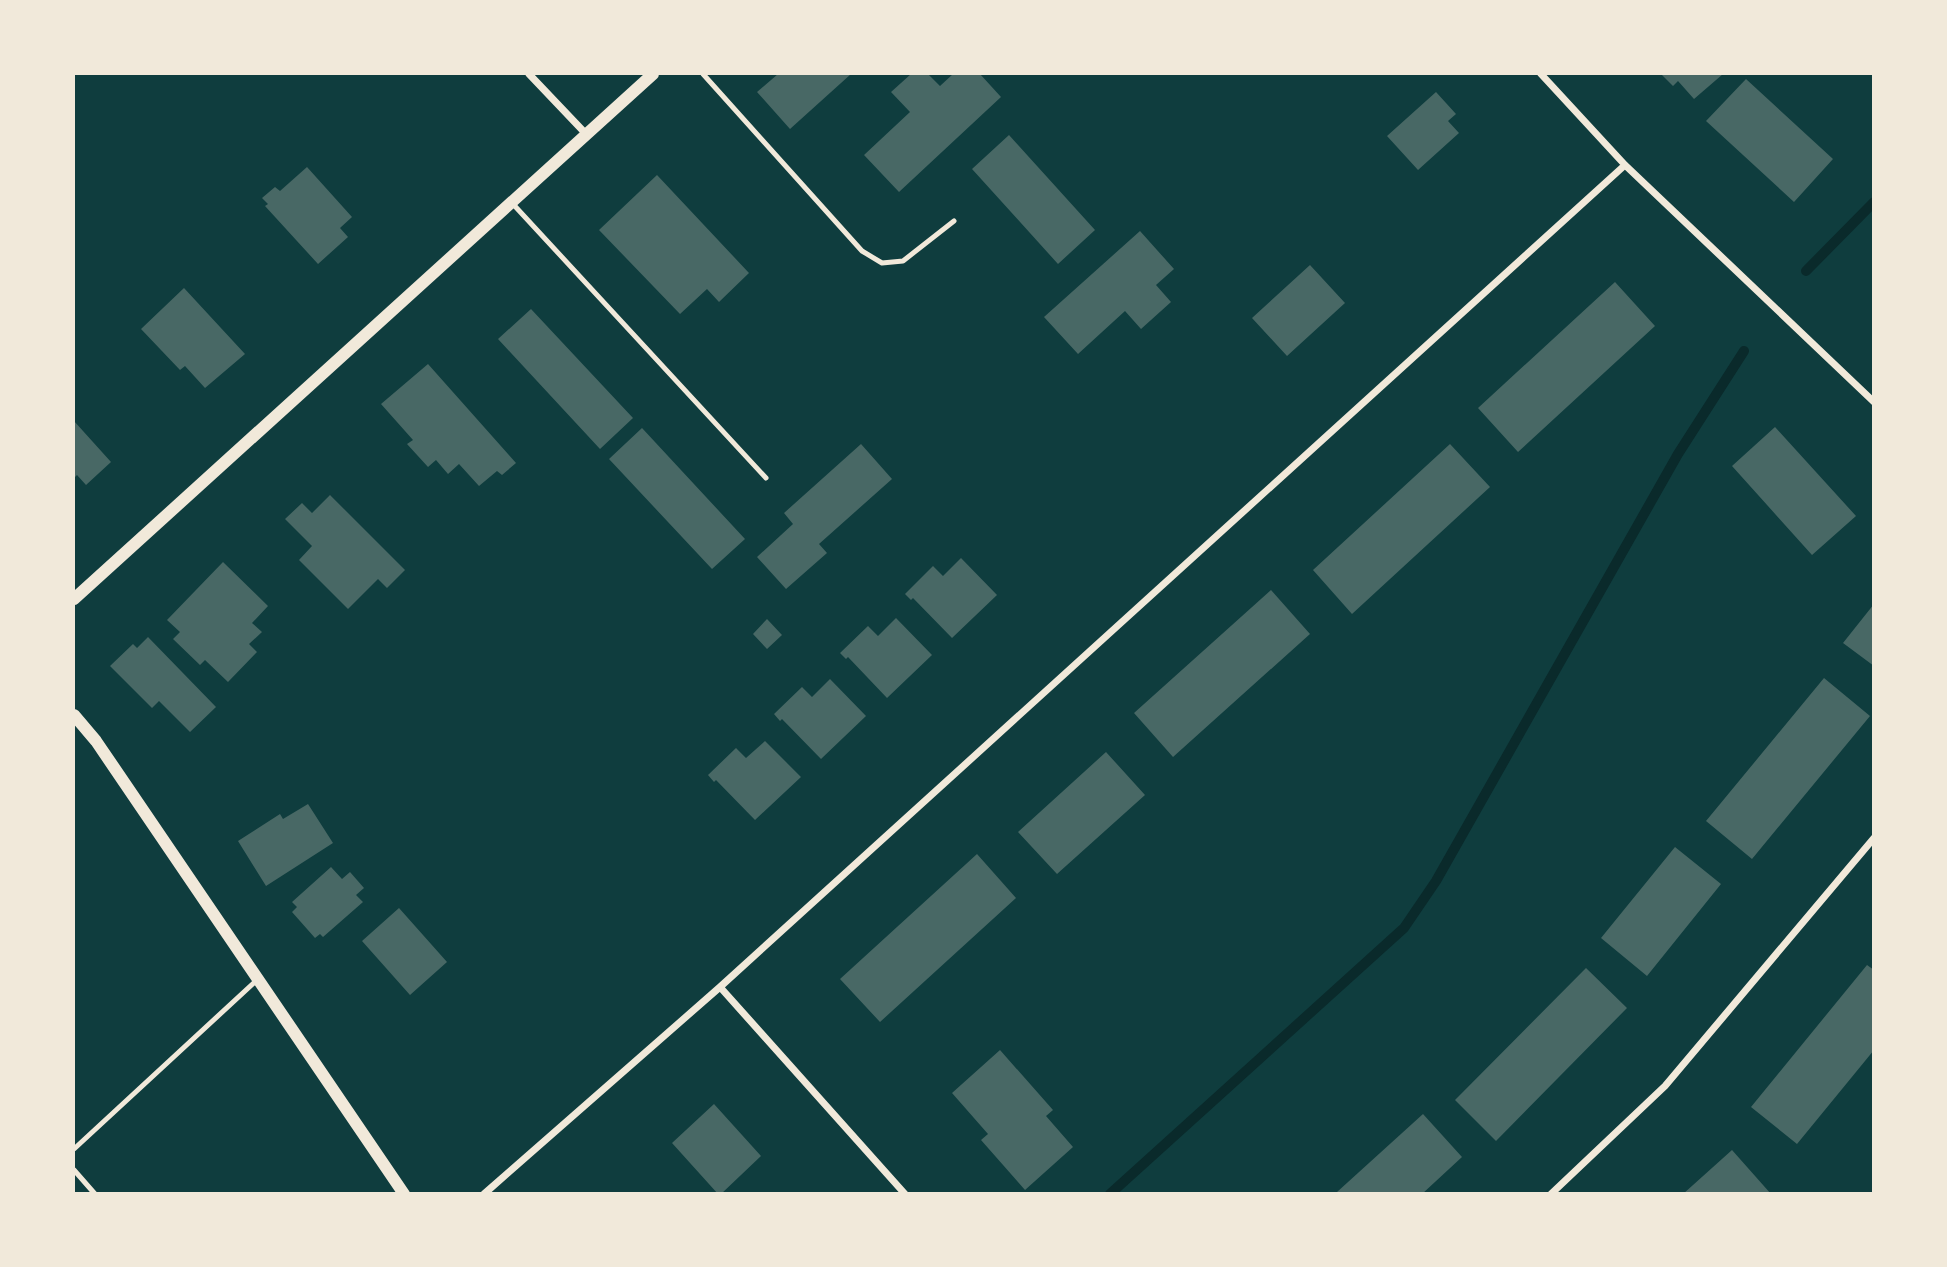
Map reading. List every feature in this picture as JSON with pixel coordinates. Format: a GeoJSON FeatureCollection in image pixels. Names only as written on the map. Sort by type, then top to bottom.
{"type":"FeatureCollection","features":[{"type":"Feature","properties":{"kind":"street"},"geometry":{"type":"LineString","coordinates":[[529,74],[587,135]]}},
{"type":"Feature","properties":{"kind":"street"},"geometry":{"type":"LineString","coordinates":[[74,599],[653,74]]}},
{"type":"Feature","properties":{"kind":"street"},"geometry":{"type":"LineString","coordinates":[[1541,74],[1625,165],[1874,402]]}},
{"type":"Feature","properties":{"kind":"street"},"geometry":{"type":"LineString","coordinates":[[484,1194],[720,987],[1625,165]]}},
{"type":"Feature","properties":{"kind":"street"},"geometry":{"type":"LineString","coordinates":[[74,715],[96,741],[404,1194]]}},
{"type":"Feature","properties":{"kind":"street"},"geometry":{"type":"LineString","coordinates":[[1551,1194],[1665,1086],[1874,838]]}},
{"type":"Feature","properties":{"kind":"street"},"geometry":{"type":"LineString","coordinates":[[720,987],[905,1194]]}},
{"type":"Feature","properties":{"kind":"lane"},"geometry":{"type":"LineString","coordinates":[[703,74],[862,251],[872,257],[882,262],[903,261],[954,221]]}},
{"type":"Feature","properties":{"kind":"lane"},"geometry":{"type":"LineString","coordinates":[[512,203],[765,478]]}},
{"type":"Feature","properties":{"kind":"lane"},"geometry":{"type":"LineString","coordinates":[[74,1149],[258,979]]}},
{"type":"Feature","properties":{"kind":"lane"},"geometry":{"type":"LineString","coordinates":[[74,1170],[95,1194]]}},
{"type":"Feature","properties":{"kind":"building"},"geometry":{"type":"Polygon","coordinates":[[[778,74],[851,74],[790,129],[757,92],[778,74]]]}},
{"type":"Feature","properties":{"kind":"building"},"geometry":{"type":"Polygon","coordinates":[[[911,74],[928,74],[940,86],[953,74],[980,74],[1001,97],[899,192],[864,155],[910,112],[891,92],[911,74]]]}},
{"type":"Feature","properties":{"kind":"building"},"geometry":{"type":"Polygon","coordinates":[[[1661,74],[1723,74],[1694,99],[1678,81],[1673,86],[1661,74]]]}},
{"type":"Feature","properties":{"kind":"building"},"geometry":{"type":"Polygon","coordinates":[[[1746,79],[1833,159],[1794,202],[1706,121],[1746,79]]]}},
{"type":"Feature","properties":{"kind":"building"},"geometry":{"type":"Polygon","coordinates":[[[1436,92],[1456,114],[1448,121],[1459,133],[1418,170],[1387,136],[1436,92]]]}},
{"type":"Feature","properties":{"kind":"building"},"geometry":{"type":"Polygon","coordinates":[[[1009,135],[1095,230],[1058,264],[972,169],[1009,135]]]}},
{"type":"Feature","properties":{"kind":"building"},"geometry":{"type":"Polygon","coordinates":[[[307,167],[352,217],[340,228],[348,237],[318,264],[265,206],[268,204],[262,198],[275,187],[280,191],[307,167]]]}},
{"type":"Feature","properties":{"kind":"building"},"geometry":{"type":"Polygon","coordinates":[[[657,175],[749,273],[719,302],[707,289],[680,314],[599,230],[657,175]]]}},
{"type":"Feature","properties":{"kind":"building"},"geometry":{"type":"Polygon","coordinates":[[[1140,231],[1174,269],[1156,285],[1171,302],[1141,329],[1125,311],[1078,354],[1044,317],[1140,231]]]}},
{"type":"Feature","properties":{"kind":"building"},"geometry":{"type":"Polygon","coordinates":[[[1310,265],[1345,303],[1287,356],[1252,318],[1310,265]]]}},
{"type":"Feature","properties":{"kind":"building"},"geometry":{"type":"Polygon","coordinates":[[[1615,282],[1655,326],[1518,452],[1478,408],[1615,282]]]}},
{"type":"Feature","properties":{"kind":"building"},"geometry":{"type":"Polygon","coordinates":[[[184,288],[245,354],[205,388],[185,366],[180,370],[141,329],[184,288]]]}},
{"type":"Feature","properties":{"kind":"building"},"geometry":{"type":"Polygon","coordinates":[[[531,309],[633,418],[600,449],[498,339],[531,309]]]}},
{"type":"Feature","properties":{"kind":"building"},"geometry":{"type":"Polygon","coordinates":[[[428,364],[516,463],[502,475],[497,471],[479,486],[459,464],[448,474],[436,460],[428,467],[407,444],[413,440],[381,404],[428,364]]]}},
{"type":"Feature","properties":{"kind":"building"},"geometry":{"type":"Polygon","coordinates":[[[74,421],[111,462],[86,485],[77,475],[74,478],[74,421]]]}},
{"type":"Feature","properties":{"kind":"building"},"geometry":{"type":"Polygon","coordinates":[[[1775,427],[1856,516],[1812,555],[1732,466],[1775,427]]]}},
{"type":"Feature","properties":{"kind":"building"},"geometry":{"type":"Polygon","coordinates":[[[642,428],[745,539],[712,569],[609,459],[642,428]]]}},
{"type":"Feature","properties":{"kind":"building"},"geometry":{"type":"Polygon","coordinates":[[[861,444],[892,479],[819,544],[827,553],[786,589],[757,557],[793,524],[784,513],[861,444]]]}},
{"type":"Feature","properties":{"kind":"building"},"geometry":{"type":"Polygon","coordinates":[[[1450,444],[1490,487],[1352,614],[1313,570],[1450,444]]]}},
{"type":"Feature","properties":{"kind":"building"},"geometry":{"type":"Polygon","coordinates":[[[330,495],[405,570],[387,588],[378,579],[348,609],[299,560],[312,546],[285,519],[302,503],[312,513],[330,495]]]}},
{"type":"Feature","properties":{"kind":"building"},"geometry":{"type":"Polygon","coordinates":[[[961,558],[997,595],[952,638],[913,598],[911,600],[905,594],[933,566],[943,576],[961,558]]]}},
{"type":"Feature","properties":{"kind":"building"},"geometry":{"type":"Polygon","coordinates":[[[223,562],[268,606],[252,623],[262,632],[249,644],[257,652],[228,682],[205,660],[200,665],[173,639],[180,632],[167,620],[223,562]]]}},
{"type":"Feature","properties":{"kind":"building"},"geometry":{"type":"Polygon","coordinates":[[[1271,590],[1310,634],[1173,757],[1134,713],[1271,590]]]}},
{"type":"Feature","properties":{"kind":"building"},"geometry":{"type":"Polygon","coordinates":[[[1874,604],[1874,666],[1843,643],[1874,604]]]}},
{"type":"Feature","properties":{"kind":"building"},"geometry":{"type":"Polygon","coordinates":[[[896,618],[932,655],[887,698],[848,657],[846,659],[840,653],[868,626],[878,636],[896,618]]]}},
{"type":"Feature","properties":{"kind":"building"},"geometry":{"type":"Polygon","coordinates":[[[767,619],[782,635],[767,649],[753,634],[767,619]]]}},
{"type":"Feature","properties":{"kind":"building"},"geometry":{"type":"Polygon","coordinates":[[[148,637],[216,707],[190,732],[159,701],[152,708],[110,666],[133,644],[137,648],[148,637]]]}},
{"type":"Feature","properties":{"kind":"building"},"geometry":{"type":"Polygon","coordinates":[[[1824,678],[1870,716],[1752,859],[1706,821],[1824,678]]]}},
{"type":"Feature","properties":{"kind":"building"},"geometry":{"type":"Polygon","coordinates":[[[830,679],[866,716],[821,759],[774,714],[802,687],[812,697],[830,679]]]}},
{"type":"Feature","properties":{"kind":"building"},"geometry":{"type":"Polygon","coordinates":[[[765,741],[801,777],[755,820],[708,775],[736,748],[746,758],[765,741]]]}},
{"type":"Feature","properties":{"kind":"building"},"geometry":{"type":"Polygon","coordinates":[[[1106,752],[1145,795],[1057,874],[1018,832],[1106,752]]]}},
{"type":"Feature","properties":{"kind":"building"},"geometry":{"type":"Polygon","coordinates":[[[308,804],[333,843],[266,886],[238,841],[280,814],[283,819],[308,804]]]}},
{"type":"Feature","properties":{"kind":"building"},"geometry":{"type":"Polygon","coordinates":[[[1675,847],[1721,884],[1647,976],[1601,938],[1675,847]]]}},
{"type":"Feature","properties":{"kind":"building"},"geometry":{"type":"Polygon","coordinates":[[[977,854],[1016,898],[880,1022],[840,979],[977,854]]]}},
{"type":"Feature","properties":{"kind":"building"},"geometry":{"type":"Polygon","coordinates":[[[331,867],[342,879],[350,872],[364,888],[356,895],[363,902],[323,937],[320,934],[315,938],[292,912],[297,907],[292,902],[331,867]]]}},
{"type":"Feature","properties":{"kind":"building"},"geometry":{"type":"Polygon","coordinates":[[[399,908],[447,962],[410,995],[362,941],[399,908]]]}},
{"type":"Feature","properties":{"kind":"building"},"geometry":{"type":"Polygon","coordinates":[[[1867,965],[1874,970],[1874,1050],[1797,1144],[1751,1107],[1867,965]]]}},
{"type":"Feature","properties":{"kind":"building"},"geometry":{"type":"Polygon","coordinates":[[[1586,968],[1627,1008],[1496,1141],[1455,1100],[1586,968]]]}},
{"type":"Feature","properties":{"kind":"building"},"geometry":{"type":"Polygon","coordinates":[[[1000,1050],[1053,1110],[1046,1116],[1073,1147],[1025,1190],[981,1140],[988,1134],[952,1093],[1000,1050]]]}},
{"type":"Feature","properties":{"kind":"building"},"geometry":{"type":"Polygon","coordinates":[[[714,1104],[761,1156],[721,1194],[718,1194],[672,1143],[714,1104]]]}},
{"type":"Feature","properties":{"kind":"building"},"geometry":{"type":"Polygon","coordinates":[[[1423,1114],[1462,1157],[1422,1194],[1337,1192],[1423,1114]]]}},
{"type":"Feature","properties":{"kind":"building"},"geometry":{"type":"Polygon","coordinates":[[[1732,1150],[1771,1194],[1683,1194],[1732,1150]]]}},
{"type":"Feature","properties":{"kind":"waterway"},"geometry":{"type":"LineString","coordinates":[[1806,271],[1874,202]]}},
{"type":"Feature","properties":{"kind":"waterway"},"geometry":{"type":"LineString","coordinates":[[1110,1194],[1404,928],[1436,881],[1678,454],[1744,351]]}}]}
